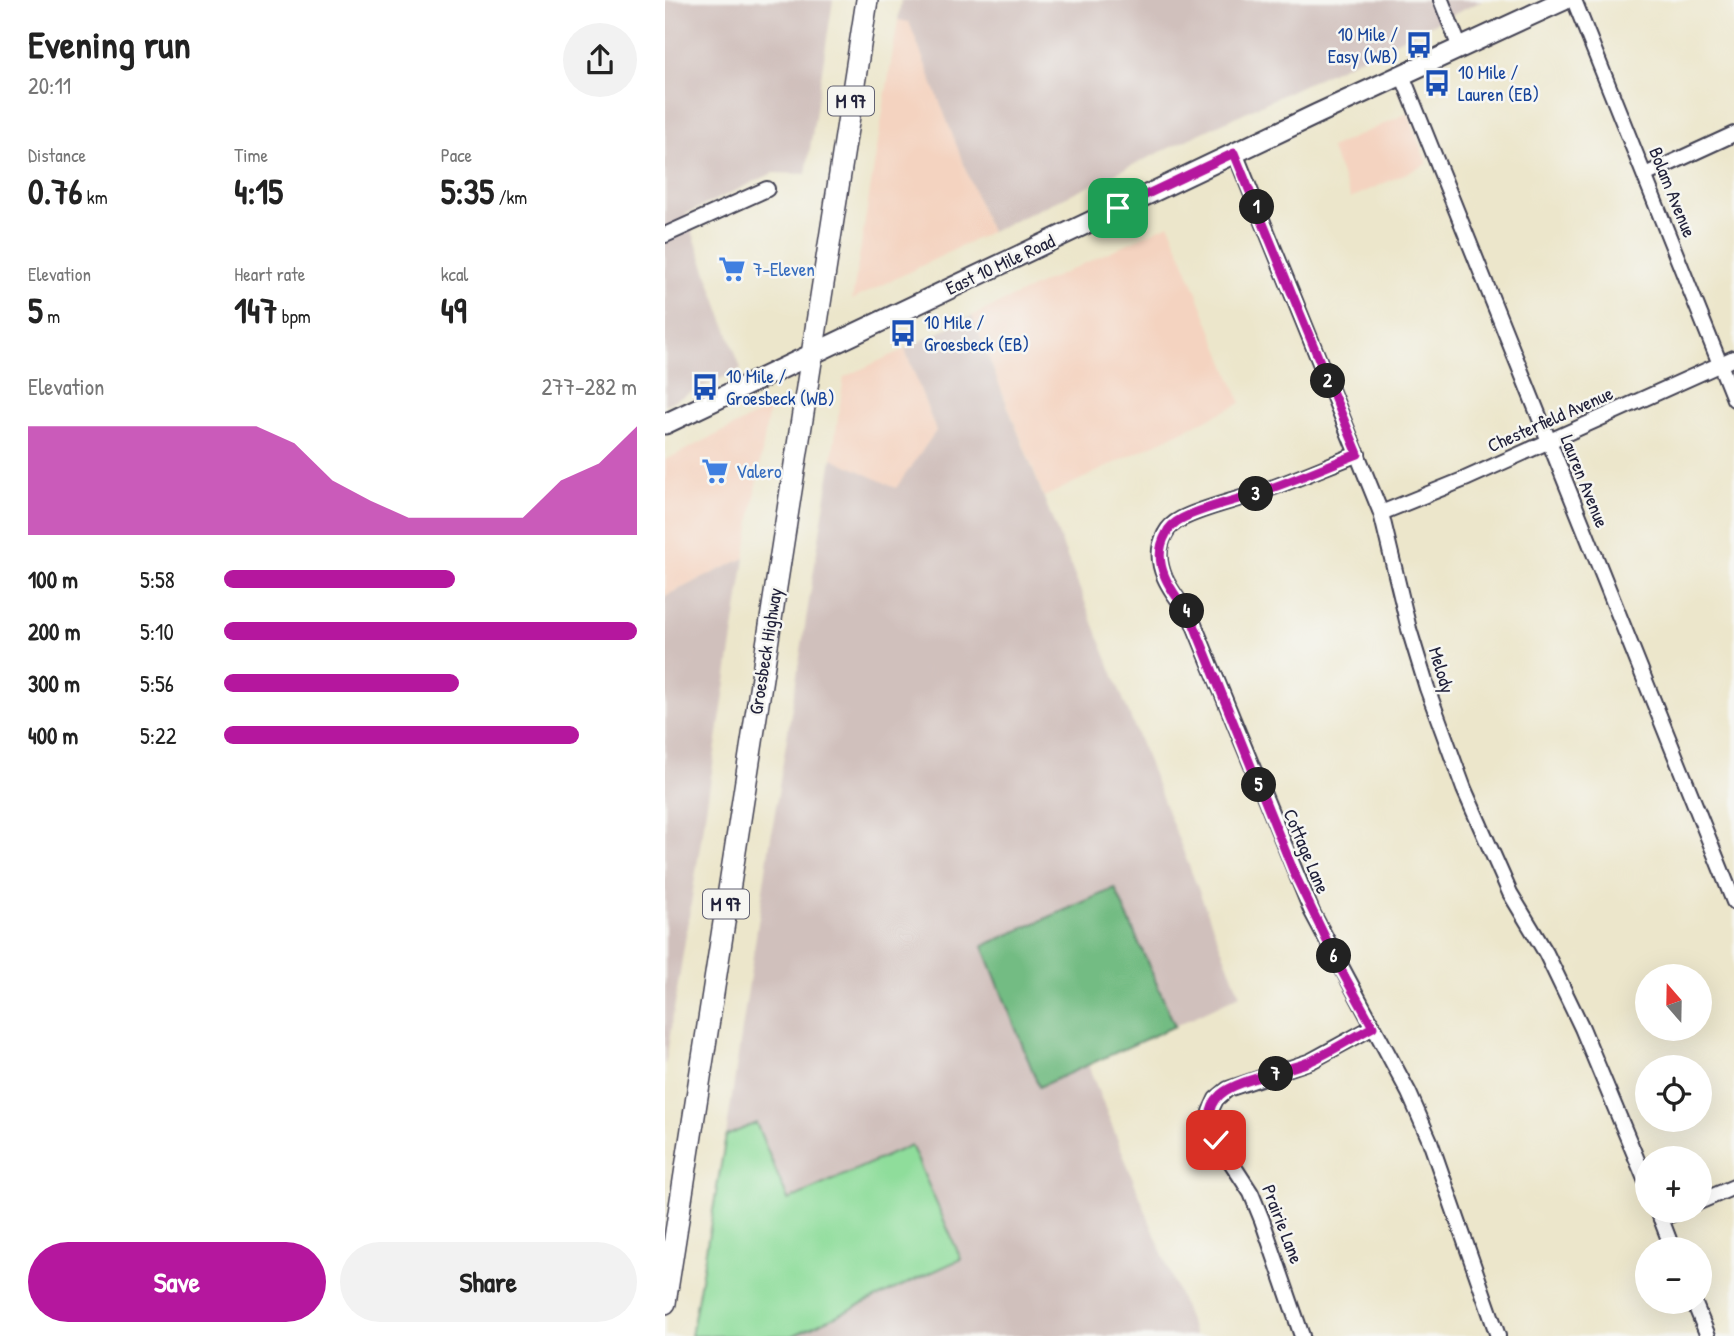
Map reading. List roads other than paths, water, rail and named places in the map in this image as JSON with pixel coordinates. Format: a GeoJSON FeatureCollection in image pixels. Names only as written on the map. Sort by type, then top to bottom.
{"type":"FeatureCollection","features":[{"type":"Feature","properties":{"kind":"main road","name":"Groesbeck Highway"},"geometry":{"type":"LineString","coordinates":[[665,1303],[867,0]]}},
{"type":"Feature","properties":{"kind":"main road","name":"East 10 Mile Road"},"geometry":{"type":"LineString","coordinates":[[665,424],[1234,153],[1564,0]]}},
{"type":"Feature","properties":{"kind":"street"},"geometry":{"type":"LineString","coordinates":[[1441,0],[1460,48]]}},
{"type":"Feature","properties":{"kind":"street","name":"Bolam Avenue"},"geometry":{"type":"LineString","coordinates":[[1574,0],[1734,399]]}},
{"type":"Feature","properties":{"kind":"street","name":"Lauren Avenue"},"geometry":{"type":"LineString","coordinates":[[1402,75],[1734,902]]}},
{"type":"Feature","properties":{"kind":"street"},"geometry":{"type":"LineString","coordinates":[[1645,174],[1734,134]]}},
{"type":"Feature","properties":{"kind":"street","name":"Melody"},"geometry":{"type":"LineString","coordinates":[[1234,153],[1381,513],[1409,629],[1427,688],[1464,789],[1510,893],[1545,953],[1582,1028],[1635,1155]]}},
{"type":"Feature","properties":{"kind":"street"},"geometry":{"type":"LineString","coordinates":[[665,235],[767,189]]}},
{"type":"Feature","properties":{"kind":"street","name":"Chesterfield Avenue"},"geometry":{"type":"LineString","coordinates":[[1381,513],[1465,479],[1734,358]]}},
{"type":"Feature","properties":{"kind":"street","name":"Cottage Lane"},"geometry":{"type":"LineString","coordinates":[[1358,454],[1266,491],[1180,519],[1167,531],[1159,557],[1163,575],[1190,615],[1312,912],[1409,1093],[1430,1141],[1497,1336]]}},
{"type":"Feature","properties":{"kind":"street","name":"Prairie Lane"},"geometry":{"type":"LineString","coordinates":[[1302,1336],[1258,1210],[1238,1169],[1214,1136],[1210,1112],[1216,1099],[1228,1089],[1311,1061],[1373,1027]]}},
{"type":"Feature","properties":{"kind":"street"},"geometry":{"type":"LineString","coordinates":[[1712,1196],[1734,1187]]}},
{"type":"Feature","properties":{"kind":"street"},"geometry":{"type":"LineString","coordinates":[[1700,1314],[1708,1336]]}},
{"type":"Feature","properties":{"kind":"place","name":"10 Mile / Easy (WB)"},"geometry":{"type":"Point","coordinates":[1419,45]}},
{"type":"Feature","properties":{"kind":"place","name":"10 Mile / Lauren (EB)"},"geometry":{"type":"Point","coordinates":[1437,83]}},
{"type":"Feature","properties":{"kind":"place","name":"7-Eleven"},"geometry":{"type":"Point","coordinates":[732,269]}},
{"type":"Feature","properties":{"kind":"place","name":"10 Mile / Groesbeck (EB)"},"geometry":{"type":"Point","coordinates":[903,333]}},
{"type":"Feature","properties":{"kind":"place","name":"10 Mile / Groesbeck (WB)"},"geometry":{"type":"Point","coordinates":[705,387]}},
{"type":"Feature","properties":{"kind":"place","name":"Valero"},"geometry":{"type":"Point","coordinates":[715,471]}}]}
